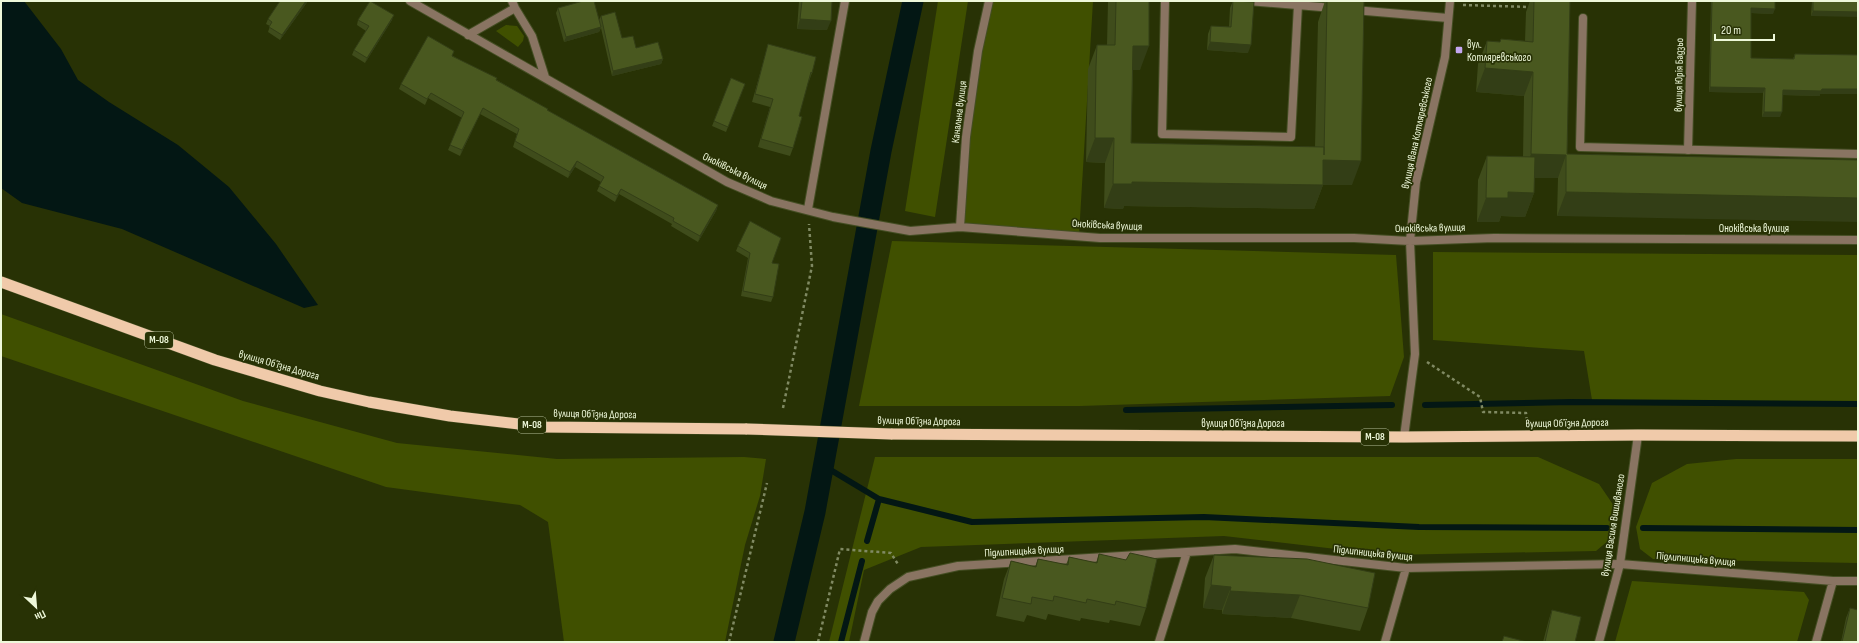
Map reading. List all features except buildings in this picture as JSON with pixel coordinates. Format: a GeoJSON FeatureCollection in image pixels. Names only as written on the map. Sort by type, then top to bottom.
{"type":"FeatureCollection","features":[{"type":"Feature","properties":{"kind":"highway","name":"вулиця Обʼїзна Дорога"},"geometry":{"type":"LineString","coordinates":[[1,282],[215,360],[320,391],[369,402],[450,416],[544,427],[747,429],[891,434],[1404,437],[1638,435],[1858,436]]}},
{"type":"Feature","properties":{"kind":"street","name":"Оноківська вулиця"},"geometry":{"type":"LineString","coordinates":[[410,1],[727,182],[771,200],[833,217],[910,231],[960,227],[1100,238],[1354,238],[1410,241],[1494,238],[1858,240]]}},
{"type":"Feature","properties":{"kind":"street"},"geometry":{"type":"LineString","coordinates":[[808,209],[845,1]]}},
{"type":"Feature","properties":{"kind":"street","name":"Канальна вулиця"},"geometry":{"type":"LineString","coordinates":[[960,227],[966,137],[978,51],[989,1]]}},
{"type":"Feature","properties":{"kind":"street"},"geometry":{"type":"LineString","coordinates":[[1165,1],[1162,134],[1291,137],[1298,5]]}},
{"type":"Feature","properties":{"kind":"street"},"geometry":{"type":"LineString","coordinates":[[1248,1],[1448,18]]}},
{"type":"Feature","properties":{"kind":"street","name":"вулиця Юрія Бадзьо"},"geometry":{"type":"LineString","coordinates":[[1688,150],[1692,1]]}},
{"type":"Feature","properties":{"kind":"street","name":"вулиця Івана Котляревського"},"geometry":{"type":"LineString","coordinates":[[1404,437],[1415,354],[1410,241],[1416,182],[1445,57],[1449,3]]}},
{"type":"Feature","properties":{"kind":"street"},"geometry":{"type":"LineString","coordinates":[[468,35],[513,4],[532,36],[545,77]]}},
{"type":"Feature","properties":{"kind":"street"},"geometry":{"type":"LineString","coordinates":[[1583,18],[1580,148],[1858,154]]}},
{"type":"Feature","properties":{"kind":"street","name":"вулиця Василя Вишиваного"},"geometry":{"type":"LineString","coordinates":[[1599,642],[1620,564],[1638,435]]}},
{"type":"Feature","properties":{"kind":"street","name":"Підлипницька вулиця"},"geometry":{"type":"LineString","coordinates":[[864,642],[872,612],[878,601],[890,589],[908,577],[958,566],[1235,549],[1406,568],[1620,564],[1833,581],[1858,581]]}},
{"type":"Feature","properties":{"kind":"street"},"geometry":{"type":"LineString","coordinates":[[1159,642],[1187,552]]}},
{"type":"Feature","properties":{"kind":"street"},"geometry":{"type":"LineString","coordinates":[[1385,642],[1406,568]]}},
{"type":"Feature","properties":{"kind":"street"},"geometry":{"type":"LineString","coordinates":[[1816,642],[1833,581]]}},
{"type":"Feature","properties":{"kind":"path"},"geometry":{"type":"LineString","coordinates":[[1449,3],[1536,7]]}},
{"type":"Feature","properties":{"kind":"path"},"geometry":{"type":"LineString","coordinates":[[783,408],[812,266],[808,209]]}},
{"type":"Feature","properties":{"kind":"path"},"geometry":{"type":"LineString","coordinates":[[1415,354],[1480,397],[1483,412],[1526,413],[1527,437]]}},
{"type":"Feature","properties":{"kind":"path"},"geometry":{"type":"LineString","coordinates":[[728,642],[767,483]]}},
{"type":"Feature","properties":{"kind":"path"},"geometry":{"type":"LineString","coordinates":[[818,642],[840,549],[890,553],[908,577]]}},
{"type":"Feature","properties":{"kind":"green space"},"geometry":{"type":"Polygon","coordinates":[[[938,1],[968,1],[935,217],[905,211],[938,1]]]}},
{"type":"Feature","properties":{"kind":"green space"},"geometry":{"type":"Polygon","coordinates":[[[989,1],[1093,1],[1079,235],[960,227],[966,137],[989,1]]]}},
{"type":"Feature","properties":{"kind":"green space"},"geometry":{"type":"Polygon","coordinates":[[[506,25],[517,26],[524,36],[523,41],[518,47],[496,31],[506,25]]]}},
{"type":"Feature","properties":{"kind":"green space"},"geometry":{"type":"Polygon","coordinates":[[[892,241],[1396,255],[1404,357],[1390,396],[1080,406],[859,406],[892,241]]]}},
{"type":"Feature","properties":{"kind":"green space"},"geometry":{"type":"Polygon","coordinates":[[[1433,252],[1858,255],[1858,403],[1592,400],[1584,351],[1433,340],[1433,252]]]}},
{"type":"Feature","properties":{"kind":"green space"},"geometry":{"type":"Polygon","coordinates":[[[1,314],[243,401],[397,443],[557,459],[744,457],[766,459],[760,496],[745,545],[725,642],[564,642],[548,522],[520,505],[386,487],[1,356],[1,314]]]}},
{"type":"Feature","properties":{"kind":"green space"},"geometry":{"type":"Polygon","coordinates":[[[875,457],[1538,457],[1599,484],[1614,506],[1615,535],[1596,551],[1387,555],[1224,536],[921,547],[864,570],[849,642],[829,642],[875,457]]]}},
{"type":"Feature","properties":{"kind":"green space"},"geometry":{"type":"Polygon","coordinates":[[[1736,459],[1858,459],[1858,563],[1653,559],[1640,549],[1636,527],[1652,483],[1687,464],[1736,459]]]}},
{"type":"Feature","properties":{"kind":"green space"},"geometry":{"type":"Polygon","coordinates":[[[1632,581],[1804,592],[1809,600],[1797,642],[1615,642],[1632,581]]]}},
{"type":"Feature","properties":{"kind":"shaded area"},"geometry":{"type":"Polygon","coordinates":[[[1,1],[24,1],[61,49],[78,80],[109,102],[178,145],[229,187],[276,244],[318,305],[304,308],[122,229],[22,203],[1,188],[1,1]]]}},
{"type":"Feature","properties":{"kind":"waterway"},"geometry":{"type":"LineString","coordinates":[[784,642],[815,512],[881,151],[913,1]]}},
{"type":"Feature","properties":{"kind":"waterway"},"geometry":{"type":"LineString","coordinates":[[1425,405],[1571,402],[1858,404]]}},
{"type":"Feature","properties":{"kind":"waterway"},"geometry":{"type":"LineString","coordinates":[[1126,410],[1392,405]]}},
{"type":"Feature","properties":{"kind":"waterway"},"geometry":{"type":"LineString","coordinates":[[824,466],[879,499],[972,522],[1204,517],[1419,527],[1607,528]]}},
{"type":"Feature","properties":{"kind":"waterway"},"geometry":{"type":"LineString","coordinates":[[867,541],[879,499]]}},
{"type":"Feature","properties":{"kind":"waterway"},"geometry":{"type":"LineString","coordinates":[[1643,528],[1858,530]]}},
{"type":"Feature","properties":{"kind":"waterway"},"geometry":{"type":"LineString","coordinates":[[841,642],[862,561]]}},
{"type":"Feature","properties":{"kind":"place","name":"вул. Котляревського"},"geometry":{"type":"Point","coordinates":[1459,50]}}]}
